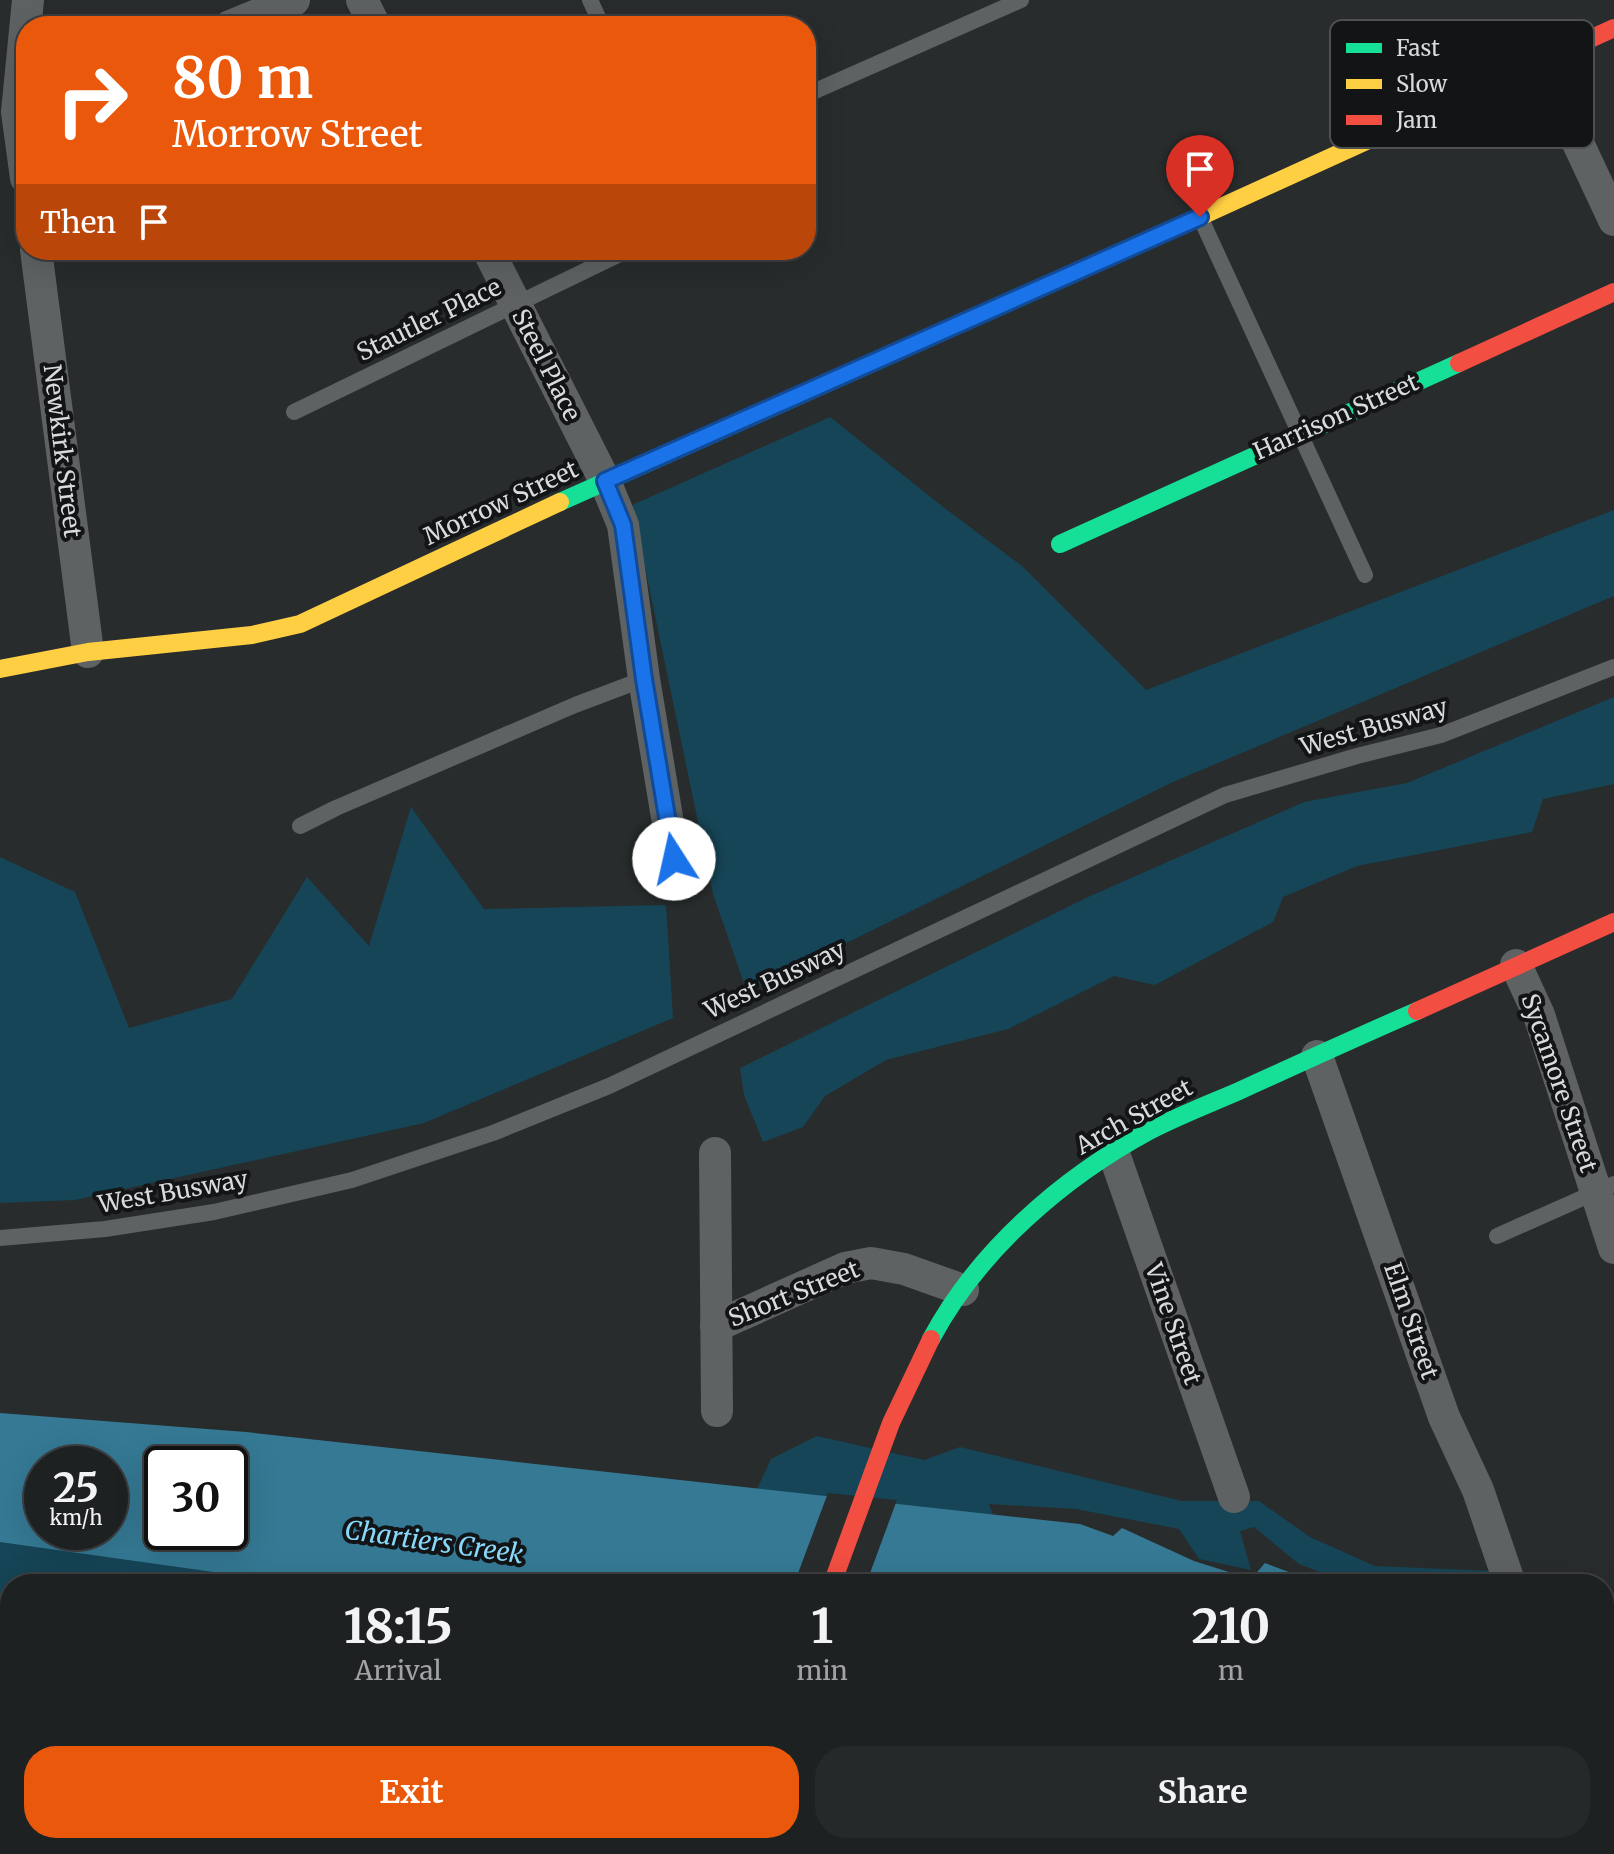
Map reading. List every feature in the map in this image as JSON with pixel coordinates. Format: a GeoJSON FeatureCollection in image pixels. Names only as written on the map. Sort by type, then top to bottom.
{"type":"FeatureCollection","features":[{"type":"Feature","properties":{"kind":"street"},"geometry":{"type":"LineString","coordinates":[[255,16],[294,0]]}},
{"type":"Feature","properties":{"kind":"street","name":"Morrow Street"},"geometry":{"type":"LineString","coordinates":[[1594,38],[1614,28]]}},
{"type":"Feature","properties":{"kind":"street","name":"Morrow Street"},"geometry":{"type":"LineString","coordinates":[[0,669],[88,652],[252,635],[300,624],[605,481],[1354,148]]}},
{"type":"Feature","properties":{"kind":"street"},"geometry":{"type":"LineString","coordinates":[[1580,148],[1614,220]]}},
{"type":"Feature","properties":{"kind":"street","name":"Newkirk Street"},"geometry":{"type":"LineString","coordinates":[[37,260],[88,652]]}},
{"type":"Feature","properties":{"kind":"street","name":"Steel Place"},"geometry":{"type":"LineString","coordinates":[[493,260],[605,481],[623,525],[644,679],[674,859]]}},
{"type":"Feature","properties":{"kind":"street","name":"Harrison Street"},"geometry":{"type":"LineString","coordinates":[[1060,544],[1614,292]]}},
{"type":"Feature","properties":{"kind":"street","name":"Arch Street"},"geometry":{"type":"LineString","coordinates":[[836,1574],[883,1446],[935,1330],[963,1290],[1004,1243],[1046,1202],[1113,1151],[1195,1108],[1614,922]]}},
{"type":"Feature","properties":{"kind":"street","name":"Sycamore Street"},"geometry":{"type":"LineString","coordinates":[[1516,965],[1539,1015],[1605,1188],[1614,1248]]}},
{"type":"Feature","properties":{"kind":"street","name":"Elm Street"},"geometry":{"type":"LineString","coordinates":[[1317,1056],[1444,1417],[1478,1490],[1507,1574]]}},
{"type":"Feature","properties":{"kind":"street","name":"Vine Street"},"geometry":{"type":"LineString","coordinates":[[1113,1151],[1234,1497]]}},
{"type":"Feature","properties":{"kind":"street"},"geometry":{"type":"LineString","coordinates":[[715,1153],[717,1411]]}},
{"type":"Feature","properties":{"kind":"street","name":"Short Street"},"geometry":{"type":"LineString","coordinates":[[716,1326],[845,1268],[871,1263],[904,1269],[963,1290]]}},
{"type":"Feature","properties":{"kind":"lane"},"geometry":{"type":"LineString","coordinates":[[816,91],[1021,0]]}},
{"type":"Feature","properties":{"kind":"lane"},"geometry":{"type":"LineString","coordinates":[[1200,217],[1365,575]]}},
{"type":"Feature","properties":{"kind":"lane","name":"Stautler Place"},"geometry":{"type":"LineString","coordinates":[[294,412],[608,260]]}},
{"type":"Feature","properties":{"kind":"lane","name":"West Busway"},"geometry":{"type":"LineString","coordinates":[[0,1238],[105,1229],[214,1212],[352,1180],[493,1133],[609,1086],[1225,795],[1441,735],[1614,667]]}},
{"type":"Feature","properties":{"kind":"lane"},"geometry":{"type":"LineString","coordinates":[[300,826],[421,771],[644,679]]}},
{"type":"Feature","properties":{"kind":"lane"},"geometry":{"type":"LineString","coordinates":[[1497,1236],[1605,1188]]}},
{"type":"Feature","properties":{"kind":"shaded area"},"geometry":{"type":"Polygon","coordinates":[[[830,417],[1022,566],[1146,690],[1614,510],[1614,596],[1173,782],[747,992],[713,894],[632,505],[830,417]]]}},
{"type":"Feature","properties":{"kind":"shaded area"},"geometry":{"type":"Polygon","coordinates":[[[1614,697],[1614,784],[1543,799],[1532,832],[1357,866],[1283,897],[1273,922],[1155,985],[1114,976],[1008,1029],[886,1060],[825,1096],[803,1127],[763,1142],[744,1095],[740,1068],[1088,897],[1304,802],[1407,783],[1614,697]]]}},
{"type":"Feature","properties":{"kind":"shaded area"},"geometry":{"type":"Polygon","coordinates":[[[411,807],[484,909],[666,905],[673,1018],[424,1123],[75,1200],[0,1203],[0,857],[75,892],[129,1028],[232,999],[307,877],[369,946],[411,807]]]}},
{"type":"Feature","properties":{"kind":"shaded area"},"geometry":{"type":"Polygon","coordinates":[[[817,1436],[924,1460],[960,1447],[1182,1501],[1259,1501],[1310,1537],[1375,1566],[1493,1571],[1495,1574],[1325,1574],[1299,1564],[1254,1527],[1240,1531],[1251,1570],[1199,1559],[1179,1529],[1076,1509],[989,1504],[993,1515],[757,1489],[771,1459],[817,1436]]]}},
{"type":"Feature","properties":{"kind":"shaded area"},"geometry":{"type":"Polygon","coordinates":[[[0,1542],[24,1544],[24,1550],[64,1550],[229,1574],[0,1574],[0,1542]]]}},
{"type":"Feature","properties":{"kind":"water","name":"Chartiers Creek"},"geometry":{"type":"Polygon","coordinates":[[[0,1413],[246,1432],[1080,1524],[1113,1536],[1122,1528],[1194,1561],[1235,1574],[227,1574],[57,1550],[128,1550],[128,1446],[24,1446],[24,1545],[0,1542],[0,1413]]]}},
{"type":"Feature","properties":{"kind":"water"},"geometry":{"type":"Polygon","coordinates":[[[1265,1563],[1294,1574],[1255,1574],[1265,1563]]]}},
{"type":"Feature","properties":{"kind":"pier"},"geometry":{"type":"Polygon","coordinates":[[[828,1493],[897,1500],[870,1574],[798,1574],[828,1493]]]}},
{"type":"Feature","properties":{"kind":"traffic: fast"},"geometry":{"type":"LineString","coordinates":[[560,502],[1142,243]]}},
{"type":"Feature","properties":{"kind":"traffic: fast"},"geometry":{"type":"LineString","coordinates":[[1060,544],[1459,363]]}},
{"type":"Feature","properties":{"kind":"traffic: fast"},"geometry":{"type":"LineString","coordinates":[[931,1339],[950,1307],[998,1247],[1054,1194],[1085,1171],[1160,1126],[1417,1011]]}},
{"type":"Feature","properties":{"kind":"traffic: slow"},"geometry":{"type":"LineString","coordinates":[[1142,243],[1351,148]]}},
{"type":"Feature","properties":{"kind":"traffic: slow"},"geometry":{"type":"LineString","coordinates":[[0,669],[88,652],[252,635],[300,624],[560,502]]}},
{"type":"Feature","properties":{"kind":"traffic: jam"},"geometry":{"type":"LineString","coordinates":[[1594,37],[1614,28]]}},
{"type":"Feature","properties":{"kind":"traffic: jam"},"geometry":{"type":"LineString","coordinates":[[1459,363],[1614,292]]}},
{"type":"Feature","properties":{"kind":"traffic: jam"},"geometry":{"type":"LineString","coordinates":[[1417,1011],[1614,922]]}},
{"type":"Feature","properties":{"kind":"traffic: jam"},"geometry":{"type":"LineString","coordinates":[[836,1574],[891,1423],[931,1339]]}},
{"type":"Feature","properties":{"kind":"route"},"geometry":{"type":"LineString","coordinates":[[674,859],[644,679],[623,525],[605,481],[1200,217]]}}]}
